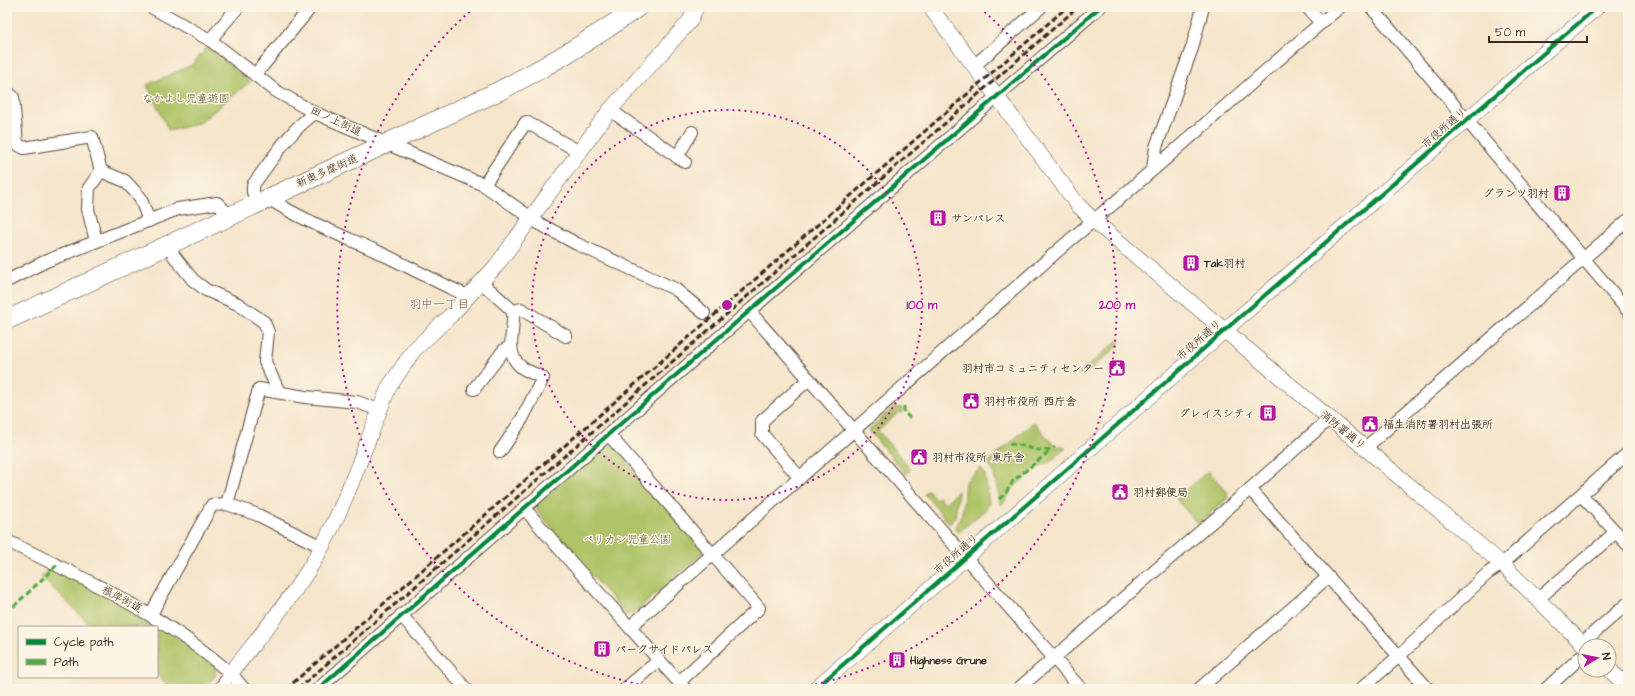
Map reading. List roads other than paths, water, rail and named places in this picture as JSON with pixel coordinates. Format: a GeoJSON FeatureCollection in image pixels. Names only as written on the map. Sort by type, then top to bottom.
{"type":"FeatureCollection","features":[{"type":"Feature","properties":{"kind":"main road","name":"新奥多摩街道"},"geometry":{"type":"LineString","coordinates":[[7,320],[499,92],[555,62],[604,31],[638,7]]}},
{"type":"Feature","properties":{"kind":"street","name":"田ノ上街道"},"geometry":{"type":"LineString","coordinates":[[152,7],[210,40],[276,91],[315,113],[484,185],[540,224],[576,244],[675,289],[704,313]]}},
{"type":"Feature","properties":{"kind":"street"},"geometry":{"type":"LineString","coordinates":[[210,40],[238,7]]}},
{"type":"Feature","properties":{"kind":"street"},"geometry":{"type":"LineString","coordinates":[[255,75],[311,7]]}},
{"type":"Feature","properties":{"kind":"street"},"geometry":{"type":"LineString","coordinates":[[220,689],[314,561],[336,519],[389,387],[414,350],[496,266],[578,151],[610,110],[690,21],[696,7]]}},
{"type":"Feature","properties":{"kind":"street","name":"消防署通り"},"geometry":{"type":"LineString","coordinates":[[930,7],[1078,205],[1094,221],[1502,564],[1577,640]]}},
{"type":"Feature","properties":{"kind":"street"},"geometry":{"type":"LineString","coordinates":[[974,66],[1041,7]]}},
{"type":"Feature","properties":{"kind":"street"},"geometry":{"type":"LineString","coordinates":[[318,689],[401,615],[1100,7]]}},
{"type":"Feature","properties":{"kind":"street"},"geometry":{"type":"LineString","coordinates":[[1153,168],[1156,147],[1192,48],[1203,7]]}},
{"type":"Feature","properties":{"kind":"street"},"geometry":{"type":"LineString","coordinates":[[1307,7],[1321,23]]}},
{"type":"Feature","properties":{"kind":"street"},"geometry":{"type":"LineString","coordinates":[[630,627],[1153,168],[1340,7]]}},
{"type":"Feature","properties":{"kind":"street"},"geometry":{"type":"LineString","coordinates":[[1371,7],[1628,311]]}},
{"type":"Feature","properties":{"kind":"street","name":"市役所通り"},"geometry":{"type":"LineString","coordinates":[[815,689],[1224,330],[1597,7]]}},
{"type":"Feature","properties":{"kind":"street"},"geometry":{"type":"LineString","coordinates":[[7,91],[13,97],[17,144],[24,148],[92,138],[101,171]]}},
{"type":"Feature","properties":{"kind":"street"},"geometry":{"type":"LineString","coordinates":[[610,110],[681,159],[692,132]]}},
{"type":"Feature","properties":{"kind":"street"},"geometry":{"type":"LineString","coordinates":[[315,113],[305,120],[290,135],[254,185],[253,192],[262,201],[400,262],[426,277],[468,296]]}},
{"type":"Feature","properties":{"kind":"street"},"geometry":{"type":"LineString","coordinates":[[484,185],[526,122],[578,151]]}},
{"type":"Feature","properties":{"kind":"street"},"geometry":{"type":"LineString","coordinates":[[101,171],[125,181],[140,197],[149,221]]}},
{"type":"Feature","properties":{"kind":"street"},"geometry":{"type":"LineString","coordinates":[[96,241],[88,209],[89,188],[101,171]]}},
{"type":"Feature","properties":{"kind":"street"},"geometry":{"type":"LineString","coordinates":[[7,280],[44,262],[178,209],[217,202],[230,216]]}},
{"type":"Feature","properties":{"kind":"street"},"geometry":{"type":"LineString","coordinates":[[1365,448],[1628,220]]}},
{"type":"Feature","properties":{"kind":"street"},"geometry":{"type":"LineString","coordinates":[[169,245],[174,256],[193,280],[206,290],[238,304],[264,322],[268,332],[265,362],[279,392]]}},
{"type":"Feature","properties":{"kind":"street"},"geometry":{"type":"LineString","coordinates":[[481,282],[513,311]]}},
{"type":"Feature","properties":{"kind":"street"},"geometry":{"type":"LineString","coordinates":[[513,311],[521,309],[566,336]]}},
{"type":"Feature","properties":{"kind":"street"},"geometry":{"type":"LineString","coordinates":[[500,452],[522,419],[543,378],[520,366],[512,354],[513,311]]}},
{"type":"Feature","properties":{"kind":"street"},"geometry":{"type":"LineString","coordinates":[[750,312],[1081,689]]}},
{"type":"Feature","properties":{"kind":"street"},"geometry":{"type":"LineString","coordinates":[[474,388],[504,350],[511,346]]}},
{"type":"Feature","properties":{"kind":"street"},"geometry":{"type":"LineString","coordinates":[[800,478],[762,434],[762,421],[809,379]]}},
{"type":"Feature","properties":{"kind":"street"},"geometry":{"type":"LineString","coordinates":[[227,504],[259,388],[305,397],[357,402],[379,410]]}},
{"type":"Feature","properties":{"kind":"street"},"geometry":{"type":"LineString","coordinates":[[1018,689],[1329,419]]}},
{"type":"Feature","properties":{"kind":"street"},"geometry":{"type":"LineString","coordinates":[[524,508],[630,627],[658,661],[682,686],[759,608],[714,554],[609,435]]}},
{"type":"Feature","properties":{"kind":"street"},"geometry":{"type":"LineString","coordinates":[[1361,689],[1399,656],[1488,573],[1502,564],[1628,453]]}},
{"type":"Feature","properties":{"kind":"street"},"geometry":{"type":"LineString","coordinates":[[1250,489],[1428,689]]}},
{"type":"Feature","properties":{"kind":"street"},"geometry":{"type":"LineString","coordinates":[[1581,495],[1628,545]]}},
{"type":"Feature","properties":{"kind":"street"},"geometry":{"type":"LineString","coordinates":[[151,614],[212,505],[227,504],[258,515],[322,547]]}},
{"type":"Feature","properties":{"kind":"street"},"geometry":{"type":"LineString","coordinates":[[1538,599],[1616,532]]}},
{"type":"Feature","properties":{"kind":"street","name":"根岸街道"},"geometry":{"type":"LineString","coordinates":[[7,541],[57,565],[151,614],[179,633],[231,673],[244,689]]}},
{"type":"Feature","properties":{"kind":"street"},"geometry":{"type":"LineString","coordinates":[[1199,689],[1328,577]]}},
{"type":"Feature","properties":{"kind":"street"},"geometry":{"type":"LineString","coordinates":[[1593,638],[1628,603]]}},
{"type":"Feature","properties":{"kind":"street"},"geometry":{"type":"LineString","coordinates":[[401,615],[466,689]]}},
{"type":"Feature","properties":{"kind":"street"},"geometry":{"type":"LineString","coordinates":[[1546,689],[1577,655]]}},
{"type":"Feature","properties":{"kind":"street"},"geometry":{"type":"LineString","coordinates":[[625,689],[658,661]]}},
{"type":"Feature","properties":{"kind":"street"},"geometry":{"type":"LineString","coordinates":[[1617,676],[1627,685]]}},
{"type":"Feature","properties":{"kind":"railway"},"geometry":{"type":"LineString","coordinates":[[286,689],[1067,7]]}},
{"type":"Feature","properties":{"kind":"railway"},"geometry":{"type":"LineString","coordinates":[[298,689],[1078,7]]}},
{"type":"Feature","properties":{"kind":"place","name":"グランツ羽村"},"geometry":{"type":"Point","coordinates":[1562,193]}},
{"type":"Feature","properties":{"kind":"place","name":"サンパレス"},"geometry":{"type":"Point","coordinates":[938,218]}},
{"type":"Feature","properties":{"kind":"place","name":"Tak羽村"},"geometry":{"type":"Point","coordinates":[1191,263]}},
{"type":"Feature","properties":{"kind":"place","name":"羽村市コミュニティセンター"},"geometry":{"type":"Point","coordinates":[1117,368]}},
{"type":"Feature","properties":{"kind":"place","name":"羽村市役所 西庁舎"},"geometry":{"type":"Point","coordinates":[971,401]}},
{"type":"Feature","properties":{"kind":"place","name":"グレイスシティ"},"geometry":{"type":"Point","coordinates":[1268,413]}},
{"type":"Feature","properties":{"kind":"place","name":"福生消防署羽村出張所"},"geometry":{"type":"Point","coordinates":[1370,424]}},
{"type":"Feature","properties":{"kind":"place","name":"羽村市役所 東庁舎"},"geometry":{"type":"Point","coordinates":[919,457]}},
{"type":"Feature","properties":{"kind":"place","name":"羽村郵便局"},"geometry":{"type":"Point","coordinates":[1120,492]}},
{"type":"Feature","properties":{"kind":"place","name":"パークサイドパレス"},"geometry":{"type":"Point","coordinates":[602,649]}},
{"type":"Feature","properties":{"kind":"place","name":"Highness Grune"},"geometry":{"type":"Point","coordinates":[897,660]}},
{"type":"Feature","properties":{"kind":"district","name":"羽中一丁目"},"geometry":{"type":"Point","coordinates":[439,304]}},
{"type":"Feature","properties":{"kind":"park label","name":"なかよし児童遊園"},"geometry":{"type":"Point","coordinates":[186,98]}},
{"type":"Feature","properties":{"kind":"park label","name":"ペリカン児童公園"},"geometry":{"type":"Point","coordinates":[627,539]}}]}
